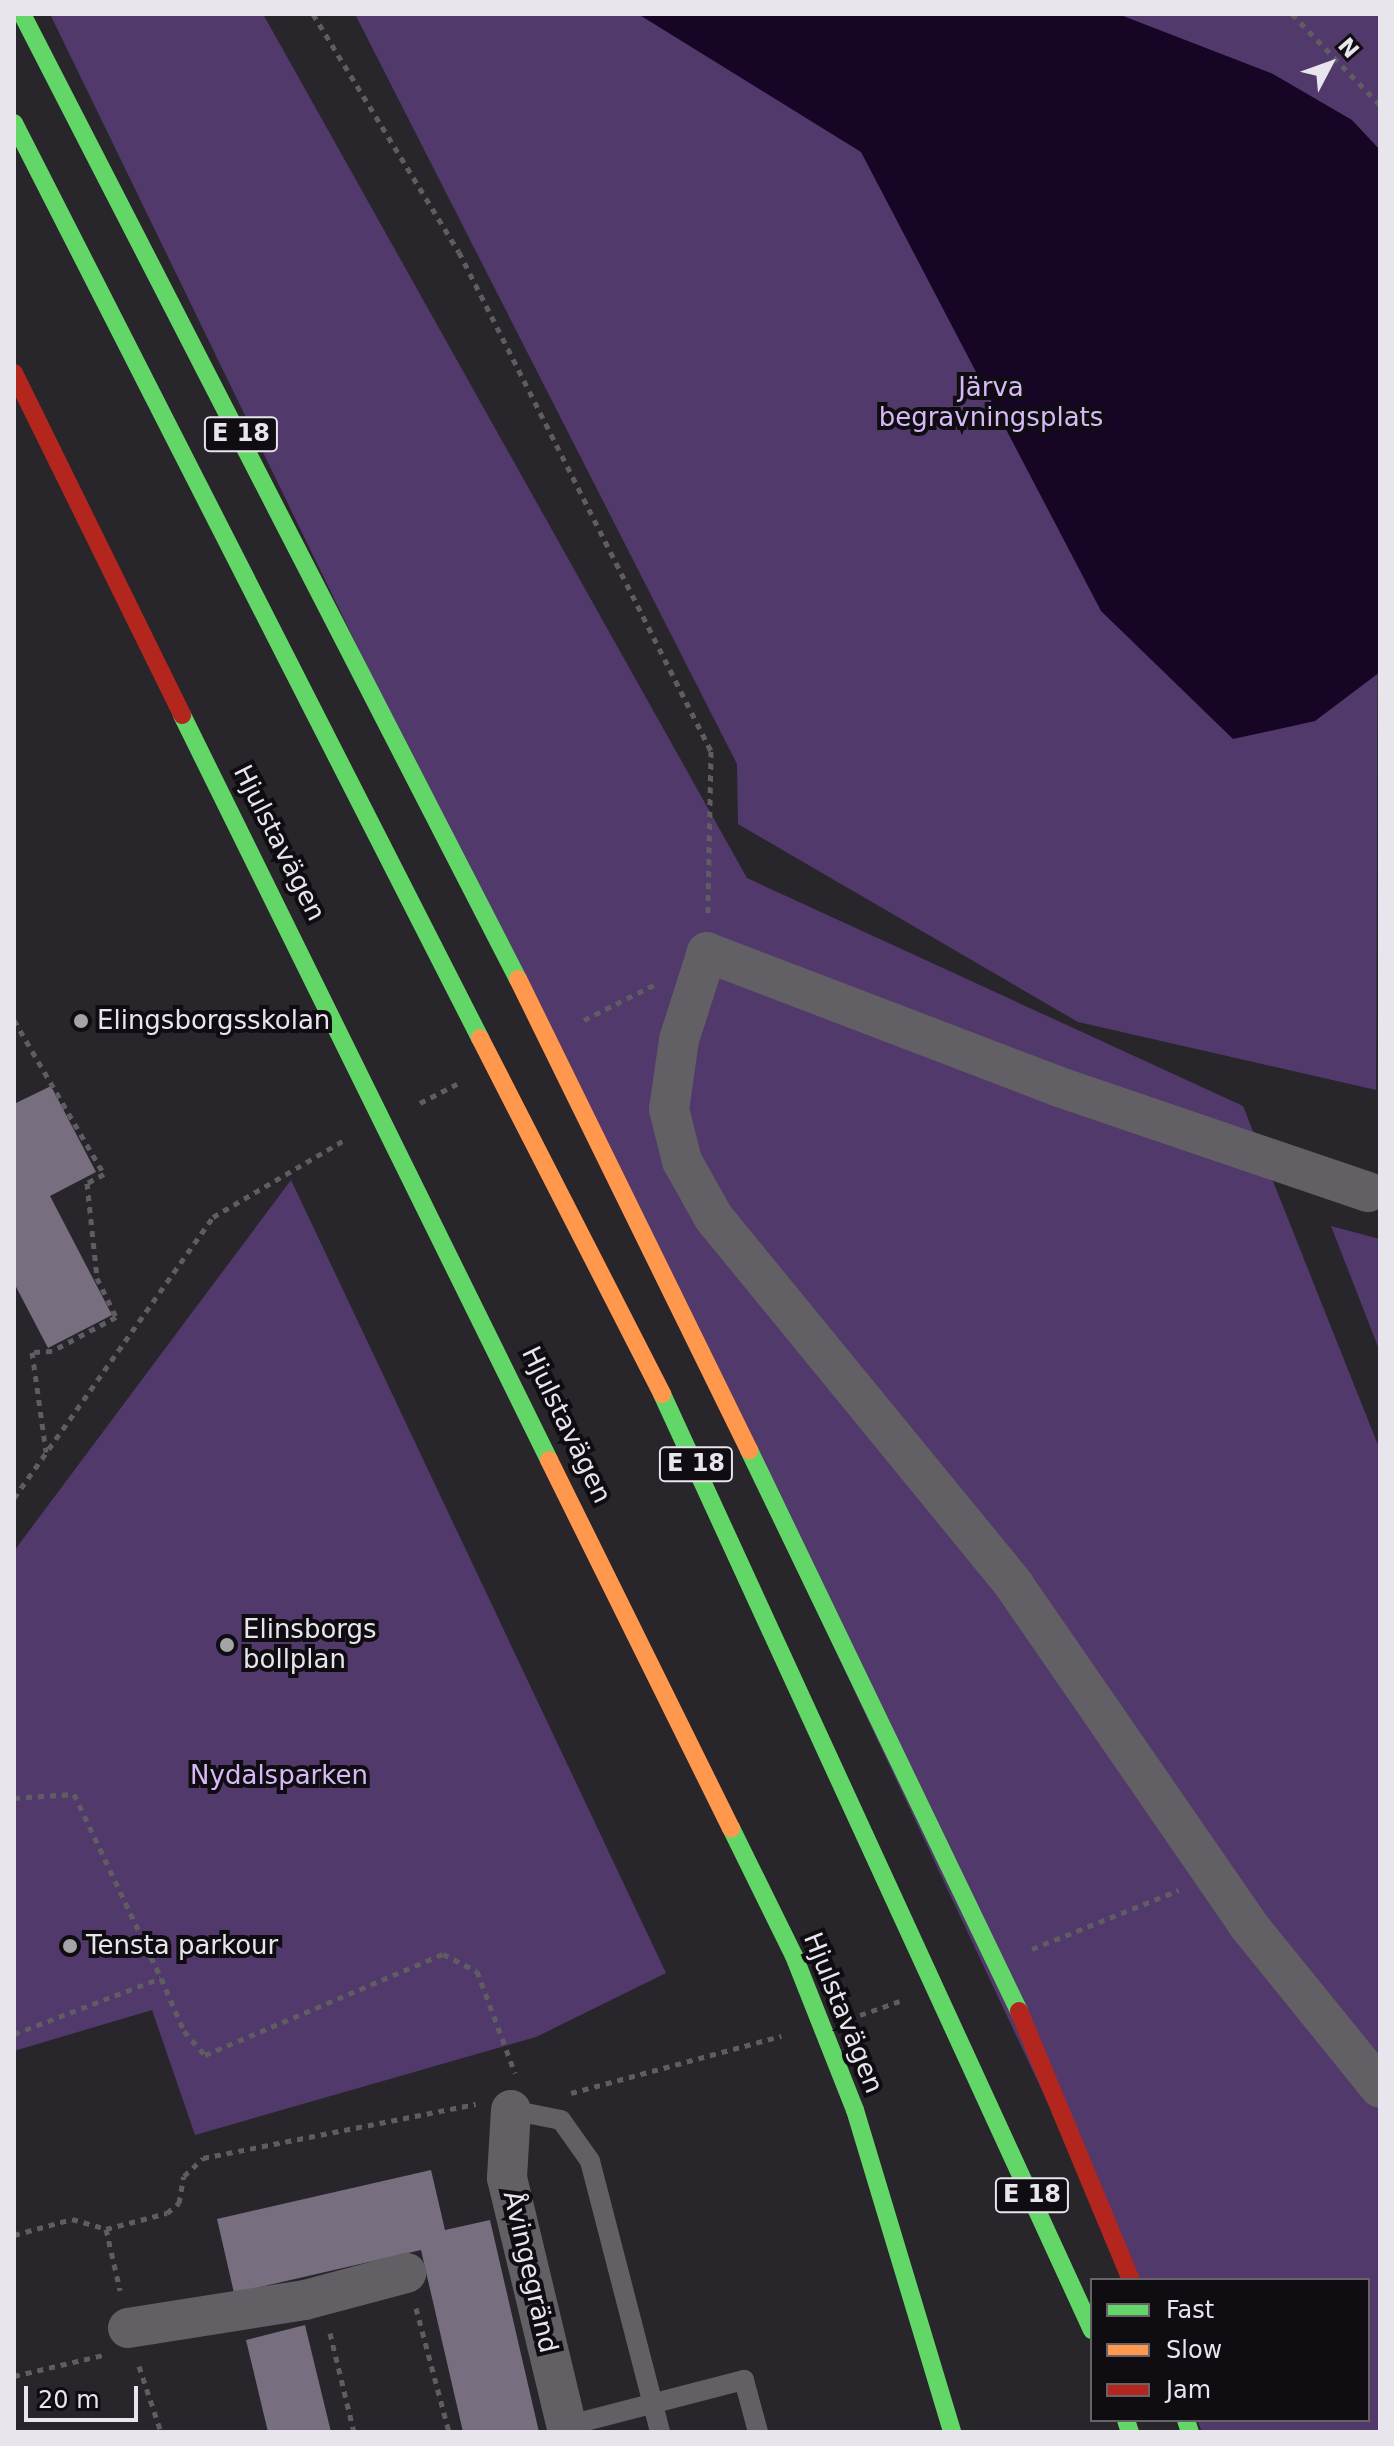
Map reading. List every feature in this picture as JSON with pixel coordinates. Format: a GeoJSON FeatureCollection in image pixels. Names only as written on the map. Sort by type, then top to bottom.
{"type":"FeatureCollection","features":[{"type":"Feature","properties":{"kind":"main road","name":"E 18"},"geometry":{"type":"LineString","coordinates":[[22,14],[457,855],[1031,2035],[1130,2278]]}},
{"type":"Feature","properties":{"kind":"main road","name":"E 18"},"geometry":{"type":"LineString","coordinates":[[14,123],[402,877],[690,1449],[973,2060],[1090,2325]]}},
{"type":"Feature","properties":{"kind":"main road","name":"Hjulstavägen"},"geometry":{"type":"LineString","coordinates":[[14,373],[94,539],[298,936],[722,1803],[855,2110],[952,2432]]}},
{"type":"Feature","properties":{"kind":"main road","name":"Hjulstavägen"},"geometry":{"type":"LineString","coordinates":[[23,441],[94,539]]}},
{"type":"Feature","properties":{"kind":"main road","name":"Hjulstavägen"},"geometry":{"type":"LineString","coordinates":[[928,2360],[935,2432]]}},
{"type":"Feature","properties":{"kind":"street"},"geometry":{"type":"LineString","coordinates":[[1368,1192],[1057,1086],[707,952],[679,1040],[669,1109],[682,1161],[714,1218],[1014,1585],[1214,1876],[1380,2088]]}},
{"type":"Feature","properties":{"kind":"street","name":"Åvingegränd"},"geometry":{"type":"LineString","coordinates":[[511,2110],[507,2178],[567,2429]]}},
{"type":"Feature","properties":{"kind":"street"},"geometry":{"type":"LineString","coordinates":[[123,2340],[321,2297],[406,2273]]}},
{"type":"Feature","properties":{"kind":"lane"},"geometry":{"type":"LineString","coordinates":[[511,2110],[561,2120],[590,2161],[660,2432]]}},
{"type":"Feature","properties":{"kind":"lane"},"geometry":{"type":"LineString","coordinates":[[567,2429],[744,2380],[758,2432]]}},
{"type":"Feature","properties":{"kind":"path"},"geometry":{"type":"LineString","coordinates":[[313,14],[459,252],[711,751],[707,952]]}},
{"type":"Feature","properties":{"kind":"path"},"geometry":{"type":"LineString","coordinates":[[1292,14],[1380,105]]}},
{"type":"Feature","properties":{"kind":"path"},"geometry":{"type":"LineString","coordinates":[[14,1020],[104,1174],[87,1183],[97,1278],[116,1317],[52,1351],[32,1352],[46,1453]]}},
{"type":"Feature","properties":{"kind":"path"},"geometry":{"type":"LineString","coordinates":[[14,1498],[213,1217],[273,1176]]}},
{"type":"Feature","properties":{"kind":"path"},"geometry":{"type":"LineString","coordinates":[[14,1798],[74,1794],[184,2031],[205,2055],[443,1954],[477,1971],[516,2065],[511,2110]]}},
{"type":"Feature","properties":{"kind":"path"},"geometry":{"type":"LineString","coordinates":[[1025,1951],[1214,1876]]}},
{"type":"Feature","properties":{"kind":"path"},"geometry":{"type":"LineString","coordinates":[[14,2034],[161,1978]]}},
{"type":"Feature","properties":{"kind":"path"},"geometry":{"type":"LineString","coordinates":[[850,2018],[909,1998]]}},
{"type":"Feature","properties":{"kind":"path"},"geometry":{"type":"LineString","coordinates":[[14,2235],[72,2219],[106,2229],[167,2213],[179,2203],[184,2176],[203,2158],[461,2102],[511,2110],[788,2034]]}},
{"type":"Feature","properties":{"kind":"path"},"geometry":{"type":"LineString","coordinates":[[406,2273],[449,2432]]}},
{"type":"Feature","properties":{"kind":"path"},"geometry":{"type":"LineString","coordinates":[[321,2297],[354,2432]]}},
{"type":"Feature","properties":{"kind":"path"},"geometry":{"type":"LineString","coordinates":[[14,2376],[123,2340]]}},
{"type":"Feature","properties":{"kind":"green space"},"geometry":{"type":"Polygon","coordinates":[[[50,14],[263,14],[747,878],[1243,1106],[1380,1450],[1380,2432],[1202,2432],[1198,2422],[1370,2422],[1370,2278],[1130,2278],[552,1047],[50,14]]]}},
{"type":"Feature","properties":{"kind":"green space","name":"Järva begravningsplats"},"geometry":{"type":"Polygon","coordinates":[[[355,14],[1380,14],[1376,1090],[1078,1022],[738,824],[737,764],[355,14]]]}},
{"type":"Feature","properties":{"kind":"green space","name":"Elinsborgs bollplan"},"geometry":{"type":"Polygon","coordinates":[[[291,1180],[666,1973],[536,2037],[195,2135],[152,2010],[14,2051],[14,1551],[291,1180]]]}},
{"type":"Feature","properties":{"kind":"green space"},"geometry":{"type":"Polygon","coordinates":[[[1331,1226],[1380,1239],[1380,1352],[1331,1226]]]}},
{"type":"Feature","properties":{"kind":"shaded area"},"geometry":{"type":"Polygon","coordinates":[[[638,14],[1118,14],[1273,74],[1352,120],[1380,150],[1380,672],[1315,721],[1233,739],[1101,611],[861,152],[638,14]]]}},
{"type":"Feature","properties":{"kind":"building"},"geometry":{"type":"Polygon","coordinates":[[[51,1086],[96,1172],[50,1196],[112,1315],[48,1348],[14,1283],[14,1104],[51,1086]]]}},
{"type":"Feature","properties":{"kind":"building"},"geometry":{"type":"Polygon","coordinates":[[[431,2170],[445,2230],[490,2220],[539,2432],[463,2432],[421,2250],[234,2293],[217,2219],[431,2170]]]}},
{"type":"Feature","properties":{"kind":"building"},"geometry":{"type":"Polygon","coordinates":[[[305,2325],[331,2432],[268,2432],[246,2340],[305,2325]]]}},
{"type":"Feature","properties":{"kind":"traffic: fast"},"geometry":{"type":"LineString","coordinates":[[22,14],[518,979]]}},
{"type":"Feature","properties":{"kind":"traffic: fast"},"geometry":{"type":"LineString","coordinates":[[14,123],[480,1038]]}},
{"type":"Feature","properties":{"kind":"traffic: fast"},"geometry":{"type":"LineString","coordinates":[[182,715],[549,1460]]}},
{"type":"Feature","properties":{"kind":"traffic: fast"},"geometry":{"type":"LineString","coordinates":[[662,1394],[1090,2326]]}},
{"type":"Feature","properties":{"kind":"traffic: fast"},"geometry":{"type":"LineString","coordinates":[[749,1450],[1019,2011]]}},
{"type":"Feature","properties":{"kind":"traffic: fast"},"geometry":{"type":"LineString","coordinates":[[731,1828],[794,1956],[855,2110],[952,2432]]}},
{"type":"Feature","properties":{"kind":"traffic: fast"},"geometry":{"type":"LineString","coordinates":[[1127,2422],[1130,2432]]}},
{"type":"Feature","properties":{"kind":"traffic: fast"},"geometry":{"type":"LineString","coordinates":[[1187,2422],[1190,2432]]}},
{"type":"Feature","properties":{"kind":"traffic: slow"},"geometry":{"type":"LineString","coordinates":[[518,979],[749,1450]]}},
{"type":"Feature","properties":{"kind":"traffic: slow"},"geometry":{"type":"LineString","coordinates":[[480,1038],[662,1394]]}},
{"type":"Feature","properties":{"kind":"traffic: slow"},"geometry":{"type":"LineString","coordinates":[[549,1460],[731,1828]]}},
{"type":"Feature","properties":{"kind":"traffic: jam"},"geometry":{"type":"LineString","coordinates":[[14,373],[182,715]]}},
{"type":"Feature","properties":{"kind":"traffic: jam"},"geometry":{"type":"LineString","coordinates":[[1019,2011],[1130,2278]]}},
{"type":"Feature","properties":{"kind":"place","name":"Elingsborgsskolan"},"geometry":{"type":"Point","coordinates":[81,1021]}},
{"type":"Feature","properties":{"kind":"place","name":"Elinsborgs bollplan"},"geometry":{"type":"Point","coordinates":[227,1645]}},
{"type":"Feature","properties":{"kind":"place","name":"Tensta parkour"},"geometry":{"type":"Point","coordinates":[70,1946]}},
{"type":"Feature","properties":{"kind":"park label","name":"Nydalsparken"},"geometry":{"type":"Point","coordinates":[279,1776]}}]}
